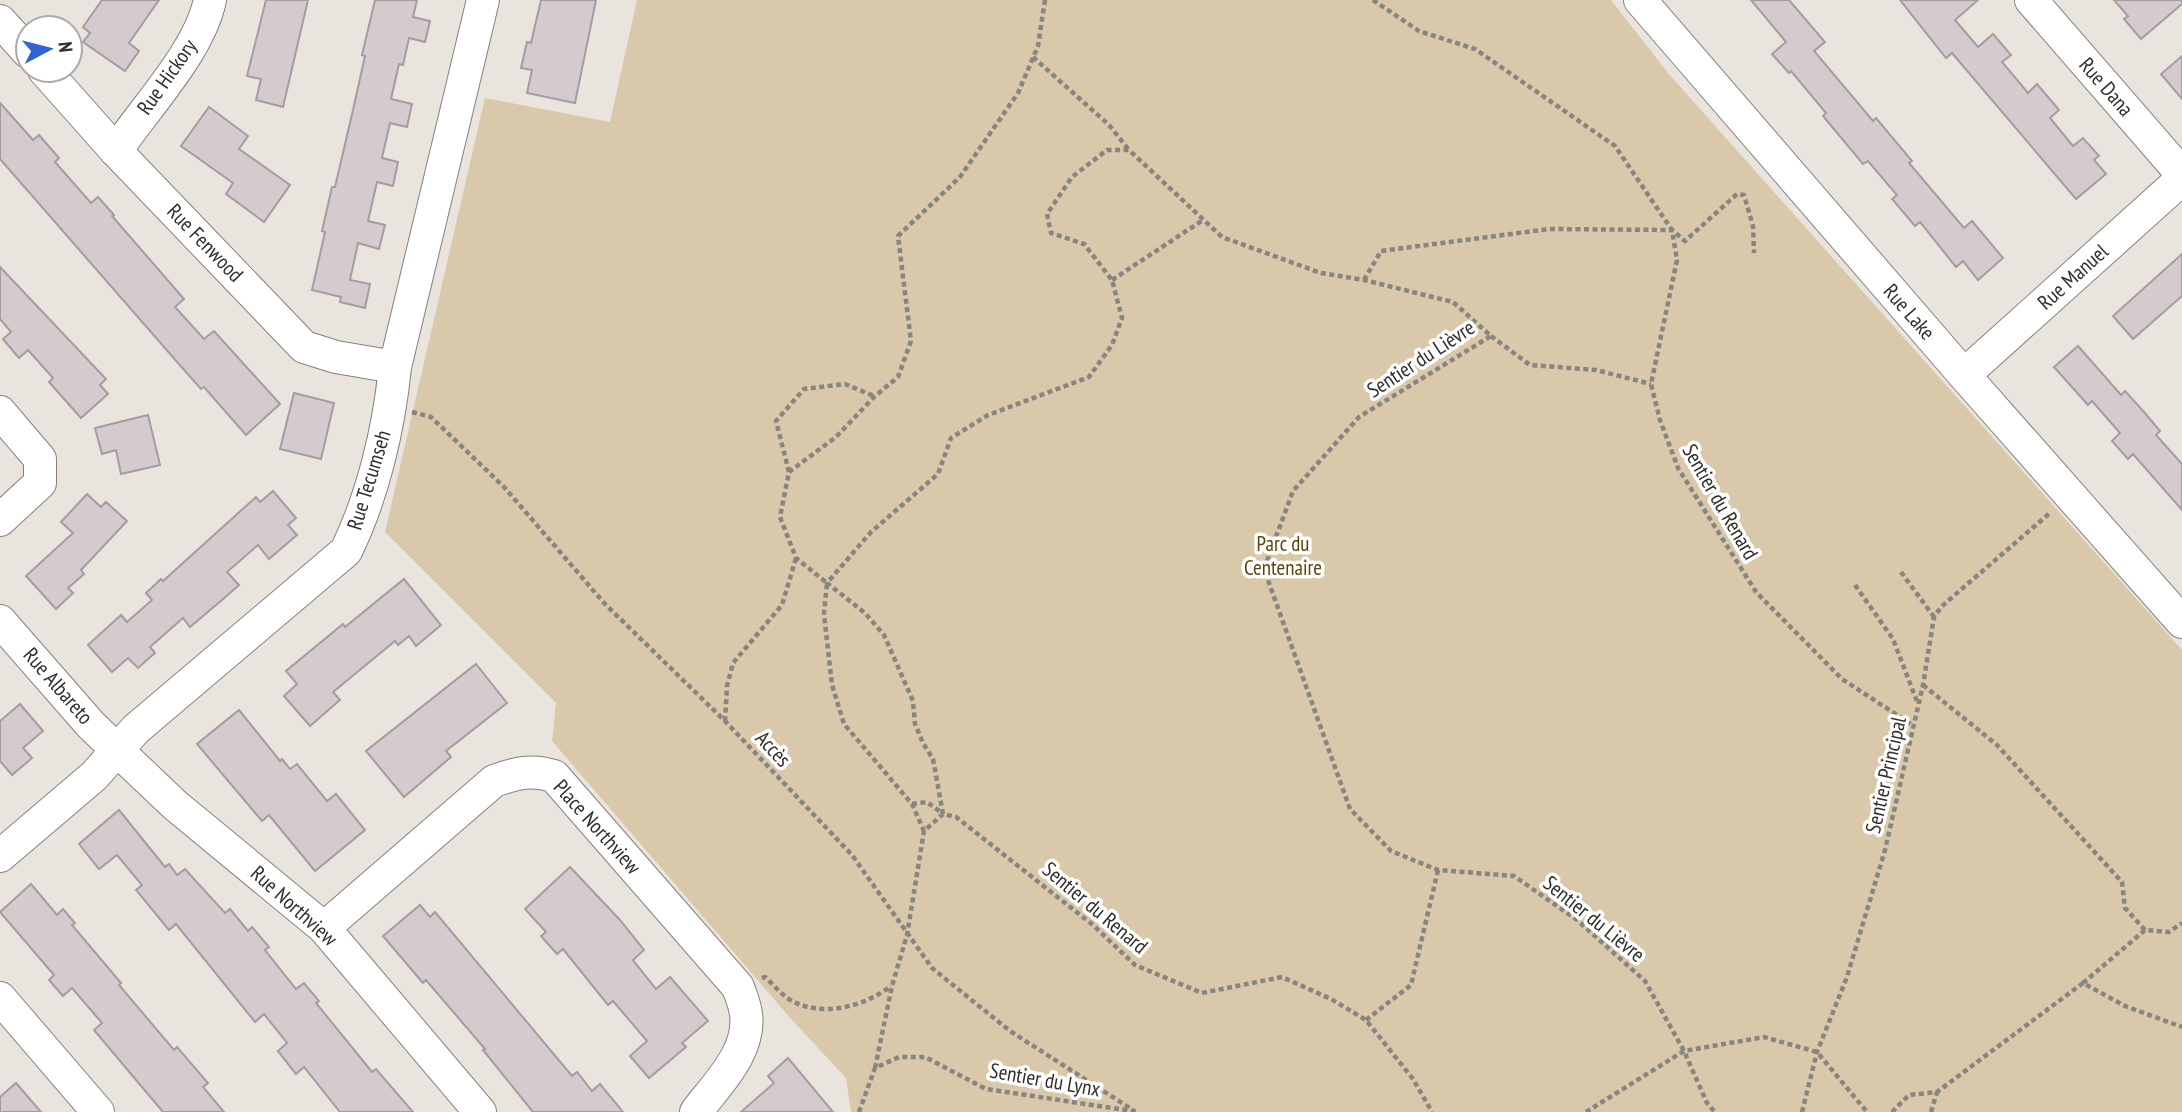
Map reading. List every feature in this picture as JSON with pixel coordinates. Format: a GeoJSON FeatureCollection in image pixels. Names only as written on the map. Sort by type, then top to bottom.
{"type":"FeatureCollection","features":[{"type":"Feature","properties":{"kind":"street","name":"Rue Hickory"},"geometry":{"type":"LineString","coordinates":[[116,151],[189,49],[208,11],[210,0]]}},
{"type":"Feature","properties":{"kind":"street","name":"Rue Tecumseh"},"geometry":{"type":"LineString","coordinates":[[0,856],[94,776],[136,729],[162,706],[346,551],[361,521],[391,406],[395,367],[484,0]]}},
{"type":"Feature","properties":{"kind":"street","name":"Rue Lake"},"geometry":{"type":"LineString","coordinates":[[1640,0],[2182,622]]}},
{"type":"Feature","properties":{"kind":"street","name":"Rue Dana"},"geometry":{"type":"LineString","coordinates":[[2031,0],[2182,177]]}},
{"type":"Feature","properties":{"kind":"street"},"geometry":{"type":"LineString","coordinates":[[0,21],[14,36]]}},
{"type":"Feature","properties":{"kind":"street","name":"Rue Fenwood"},"geometry":{"type":"LineString","coordinates":[[56,84],[116,151],[304,347],[336,357],[395,367]]}},
{"type":"Feature","properties":{"kind":"street","name":"Rue Manuel"},"geometry":{"type":"LineString","coordinates":[[1964,375],[2182,177]]}},
{"type":"Feature","properties":{"kind":"street"},"geometry":{"type":"LineString","coordinates":[[0,412],[40,459],[40,483],[0,520]]}},
{"type":"Feature","properties":{"kind":"street","name":"Rue Albareto"},"geometry":{"type":"LineString","coordinates":[[0,621],[117,750]]}},
{"type":"Feature","properties":{"kind":"street","name":"Rue Northview"},"geometry":{"type":"LineString","coordinates":[[117,750],[175,805],[324,928],[480,1112]]}},
{"type":"Feature","properties":{"kind":"street","name":"Place Northview"},"geometry":{"type":"LineString","coordinates":[[324,928],[494,781],[521,772],[538,771],[554,776],[738,987],[746,1015],[737,1057],[696,1112]]}},
{"type":"Feature","properties":{"kind":"street"},"geometry":{"type":"LineString","coordinates":[[0,998],[98,1112]]}},
{"type":"Feature","properties":{"kind":"path"},"geometry":{"type":"LineString","coordinates":[[789,472],[836,437],[875,396],[898,377],[911,341],[898,236],[960,177],[1018,93],[1038,46],[1045,0]]}},
{"type":"Feature","properties":{"kind":"path","name":"Sentier du Renard"},"geometry":{"type":"LineString","coordinates":[[1373,0],[1419,31],[1475,49],[1615,146],[1672,230],[1677,260],[1651,384],[1660,420],[1678,468],[1756,592],[1842,679],[1914,726]]}},
{"type":"Feature","properties":{"kind":"path","name":"Sentier du Lièvre"},"geometry":{"type":"LineString","coordinates":[[1032,57],[1109,125],[1129,150],[1222,237],[1321,273],[1364,280],[1453,302],[1491,337],[1359,417],[1293,491],[1264,569],[1350,809],[1391,851],[1438,870],[1514,876],[1577,920],[1645,981],[1684,1051],[1707,1103],[1715,1112]]}},
{"type":"Feature","properties":{"kind":"path"},"geometry":{"type":"LineString","coordinates":[[859,1112],[875,1068],[892,986],[907,935],[924,831],[912,804],[844,724],[832,685],[824,614],[827,583],[871,532],[938,474],[951,438],[988,415],[1089,377],[1112,345],[1122,318],[1112,280],[1084,244],[1051,233],[1047,214],[1072,177],[1107,150],[1129,150]]}},
{"type":"Feature","properties":{"kind":"path"},"geometry":{"type":"LineString","coordinates":[[1364,280],[1381,251],[1549,229],[1672,230],[1685,241],[1737,194],[1744,195],[1752,226],[1754,253]]}},
{"type":"Feature","properties":{"kind":"path"},"geometry":{"type":"LineString","coordinates":[[1112,280],[1203,220]]}},
{"type":"Feature","properties":{"kind":"path"},"geometry":{"type":"LineString","coordinates":[[1491,337],[1530,365],[1596,370],[1651,384]]}},
{"type":"Feature","properties":{"kind":"path"},"geometry":{"type":"LineString","coordinates":[[875,396],[845,384],[804,389],[776,421],[789,472],[780,517],[796,558],[865,613],[884,635],[913,701],[915,724],[933,759],[943,814],[924,831]]}},
{"type":"Feature","properties":{"kind":"path","name":"Accès"},"geometry":{"type":"LineString","coordinates":[[391,406],[431,417],[504,486],[605,604],[725,721],[852,855],[932,968],[1010,1031],[1136,1111]]}},
{"type":"Feature","properties":{"kind":"path"},"geometry":{"type":"LineString","coordinates":[[1900,572],[1934,617],[1942,606],[2071,496]]}},
{"type":"Feature","properties":{"kind":"path"},"geometry":{"type":"LineString","coordinates":[[725,721],[727,686],[733,663],[782,606],[796,558]]}},
{"type":"Feature","properties":{"kind":"path"},"geometry":{"type":"LineString","coordinates":[[1856,585],[1893,639],[1918,706]]}},
{"type":"Feature","properties":{"kind":"path","name":"Sentier Principal"},"geometry":{"type":"LineString","coordinates":[[1802,1112],[1816,1052],[1847,977],[1885,850],[1923,685],[1934,617]]}},
{"type":"Feature","properties":{"kind":"path"},"geometry":{"type":"LineString","coordinates":[[1923,685],[1997,745],[2122,882],[2125,908],[2145,930],[2169,932],[2182,923]]}},
{"type":"Feature","properties":{"kind":"path","name":"Sentier du Renard"},"geometry":{"type":"LineString","coordinates":[[912,804],[927,802],[943,814],[956,817],[1093,925],[1135,965],[1202,993],[1282,977],[1331,999],[1366,1020],[1413,1079],[1432,1112]]}},
{"type":"Feature","properties":{"kind":"path"},"geometry":{"type":"LineString","coordinates":[[1366,1020],[1411,985],[1438,870]]}},
{"type":"Feature","properties":{"kind":"path"},"geometry":{"type":"LineString","coordinates":[[1892,1112],[1909,1095],[1937,1092],[2084,983],[2145,930]]}},
{"type":"Feature","properties":{"kind":"path"},"geometry":{"type":"LineString","coordinates":[[738,987],[765,977],[791,1001],[805,1006],[837,1010],[878,996],[892,986]]}},
{"type":"Feature","properties":{"kind":"path"},"geometry":{"type":"LineString","coordinates":[[2084,983],[2125,1006],[2182,1027]]}},
{"type":"Feature","properties":{"kind":"path"},"geometry":{"type":"LineString","coordinates":[[1586,1112],[1684,1051],[1763,1037],[1816,1052],[1867,1112]]}},
{"type":"Feature","properties":{"kind":"path","name":"Sentier du Lynx"},"geometry":{"type":"LineString","coordinates":[[875,1068],[899,1057],[925,1057],[986,1089],[1136,1111]]}},
{"type":"Feature","properties":{"kind":"path"},"geometry":{"type":"LineString","coordinates":[[1931,1112],[1937,1092]]}},
{"type":"Feature","properties":{"kind":"green space","name":"Parc du Centenaire"},"geometry":{"type":"Polygon","coordinates":[[[637,0],[1611,0],[1668,73],[2182,650],[2182,1112],[851,1112],[846,1078],[792,1020],[552,741],[556,703],[385,532],[485,98],[610,122],[637,0]]]}},
{"type":"Feature","properties":{"kind":"building"},"geometry":{"type":"Polygon","coordinates":[[[102,0],[159,0],[129,43],[139,51],[125,71],[84,43],[90,33],[84,26],[102,0]]]}},
{"type":"Feature","properties":{"kind":"building"},"geometry":{"type":"Polygon","coordinates":[[[266,0],[308,0],[283,107],[256,100],[261,79],[247,76],[266,0]]]}},
{"type":"Feature","properties":{"kind":"building"},"geometry":{"type":"Polygon","coordinates":[[[375,0],[417,0],[413,17],[430,21],[425,42],[409,38],[403,65],[399,64],[391,99],[412,104],[407,127],[390,123],[382,158],[398,162],[393,186],[377,182],[368,221],[385,225],[379,249],[358,243],[350,280],[370,284],[365,308],[340,302],[341,297],[312,290],[325,232],[322,231],[353,110],[375,0]]]}},
{"type":"Feature","properties":{"kind":"building"},"geometry":{"type":"Polygon","coordinates":[[[541,0],[596,0],[575,103],[527,93],[532,70],[521,68],[527,42],[531,43],[541,0]]]}},
{"type":"Feature","properties":{"kind":"building"},"geometry":{"type":"Polygon","coordinates":[[[1751,0],[1789,0],[1825,42],[1814,51],[1873,121],[1876,118],[1912,161],[1909,163],[1964,228],[1972,221],[2003,258],[1978,280],[1963,261],[1956,267],[1920,222],[1915,226],[1892,199],[1897,195],[1868,161],[1863,164],[1823,116],[1826,113],[1791,71],[1789,73],[1772,54],[1786,42],[1751,0]]]}},
{"type":"Feature","properties":{"kind":"building"},"geometry":{"type":"Polygon","coordinates":[[[1900,0],[1978,0],[1955,20],[1978,47],[1993,34],[2011,55],[2002,62],[2028,93],[2037,84],[2059,110],[2050,118],[2073,146],[2083,138],[2099,156],[2094,160],[2106,174],[2076,199],[1952,53],[1946,58],[1900,0]]]}},
{"type":"Feature","properties":{"kind":"building"},"geometry":{"type":"Polygon","coordinates":[[[2114,0],[2182,0],[2182,4],[2141,39],[2124,19],[2128,16],[2114,0]]]}},
{"type":"Feature","properties":{"kind":"building"},"geometry":{"type":"Polygon","coordinates":[[[2182,56],[2182,99],[2161,74],[2182,56]]]}},
{"type":"Feature","properties":{"kind":"building"},"geometry":{"type":"Polygon","coordinates":[[[0,103],[33,140],[39,135],[59,158],[55,162],[91,203],[98,197],[114,215],[112,216],[184,299],[175,307],[204,339],[214,331],[280,404],[246,435],[204,387],[201,389],[0,159],[0,103]]]}},
{"type":"Feature","properties":{"kind":"building"},"geometry":{"type":"Polygon","coordinates":[[[209,107],[248,136],[239,149],[290,185],[264,222],[226,194],[233,183],[181,146],[209,107]]]}},
{"type":"Feature","properties":{"kind":"building"},"geometry":{"type":"Polygon","coordinates":[[[2182,254],[2182,296],[2133,339],[2113,316],[2182,254]]]}},
{"type":"Feature","properties":{"kind":"building"},"geometry":{"type":"Polygon","coordinates":[[[0,267],[106,379],[100,385],[108,394],[81,418],[49,382],[53,378],[28,350],[19,358],[3,339],[11,332],[0,319],[0,267]]]}},
{"type":"Feature","properties":{"kind":"building"},"geometry":{"type":"Polygon","coordinates":[[[2078,346],[2121,395],[2125,391],[2144,412],[2160,431],[2156,435],[2182,464],[2182,510],[2133,454],[2128,459],[2112,441],[2120,433],[2092,401],[2088,405],[2054,367],[2078,346]]]}},
{"type":"Feature","properties":{"kind":"building"},"geometry":{"type":"Polygon","coordinates":[[[294,393],[334,403],[321,459],[280,449],[294,393]]]}},
{"type":"Feature","properties":{"kind":"building"},"geometry":{"type":"Polygon","coordinates":[[[148,415],[160,465],[121,474],[116,450],[102,454],[95,428],[148,415]]]}},
{"type":"Feature","properties":{"kind":"building"},"geometry":{"type":"Polygon","coordinates":[[[273,491],[296,518],[288,525],[297,535],[269,559],[258,545],[227,572],[239,585],[222,600],[190,627],[183,618],[150,647],[155,653],[138,668],[128,658],[112,672],[88,645],[121,615],[127,622],[152,600],[146,593],[161,579],[163,581],[256,497],[260,502],[273,491]]]}},
{"type":"Feature","properties":{"kind":"building"},"geometry":{"type":"Polygon","coordinates":[[[87,494],[101,507],[106,502],[127,521],[81,570],[84,574],[68,588],[73,593],[56,609],[26,576],[73,533],[61,522],[87,494]]]}},
{"type":"Feature","properties":{"kind":"building"},"geometry":{"type":"Polygon","coordinates":[[[404,579],[441,625],[416,646],[409,636],[398,645],[395,641],[333,692],[340,700],[310,726],[284,696],[297,684],[286,671],[404,579]]]}},
{"type":"Feature","properties":{"kind":"building"},"geometry":{"type":"Polygon","coordinates":[[[476,664],[507,703],[446,751],[451,757],[404,797],[366,751],[476,664]]]}},
{"type":"Feature","properties":{"kind":"building"},"geometry":{"type":"Polygon","coordinates":[[[20,704],[43,731],[23,748],[32,758],[12,775],[0,761],[0,721],[20,704]]]}},
{"type":"Feature","properties":{"kind":"building"},"geometry":{"type":"Polygon","coordinates":[[[239,710],[280,761],[282,759],[290,769],[297,764],[327,801],[336,794],[365,830],[315,871],[269,815],[262,821],[197,744],[239,710]]]}},
{"type":"Feature","properties":{"kind":"building"},"geometry":{"type":"Polygon","coordinates":[[[119,810],[165,867],[169,864],[177,875],[185,869],[225,913],[230,909],[248,931],[252,927],[269,947],[265,950],[296,989],[304,983],[319,1001],[316,1003],[372,1072],[376,1069],[413,1112],[340,1112],[304,1067],[296,1074],[278,1051],[287,1043],[264,1014],[255,1022],[176,924],[169,930],[136,890],[142,885],[117,855],[99,869],[79,844],[119,810]]]}},
{"type":"Feature","properties":{"kind":"building"},"geometry":{"type":"Polygon","coordinates":[[[570,867],[644,950],[633,960],[656,989],[670,977],[708,1021],[682,1043],[686,1047],[649,1078],[630,1056],[647,1041],[613,1001],[608,1005],[563,949],[557,954],[541,936],[546,932],[525,909],[570,867]]]}},
{"type":"Feature","properties":{"kind":"building"},"geometry":{"type":"Polygon","coordinates":[[[31,884],[57,915],[63,909],[75,923],[72,925],[121,983],[119,985],[174,1050],[177,1047],[208,1083],[203,1087],[224,1112],[163,1112],[94,1030],[102,1023],[72,988],[63,996],[49,980],[54,975],[0,912],[31,884]]]}},
{"type":"Feature","properties":{"kind":"building"},"geometry":{"type":"Polygon","coordinates":[[[420,905],[430,917],[435,912],[572,1076],[577,1072],[592,1091],[600,1084],[623,1112],[533,1112],[483,1050],[485,1049],[426,980],[423,983],[383,936],[420,905]]]}},
{"type":"Feature","properties":{"kind":"building"},"geometry":{"type":"Polygon","coordinates":[[[788,1058],[833,1112],[741,1112],[774,1083],[768,1076],[788,1058]]]}},
{"type":"Feature","properties":{"kind":"building"},"geometry":{"type":"Polygon","coordinates":[[[16,1083],[41,1112],[0,1112],[0,1097],[16,1083]]]}}]}
